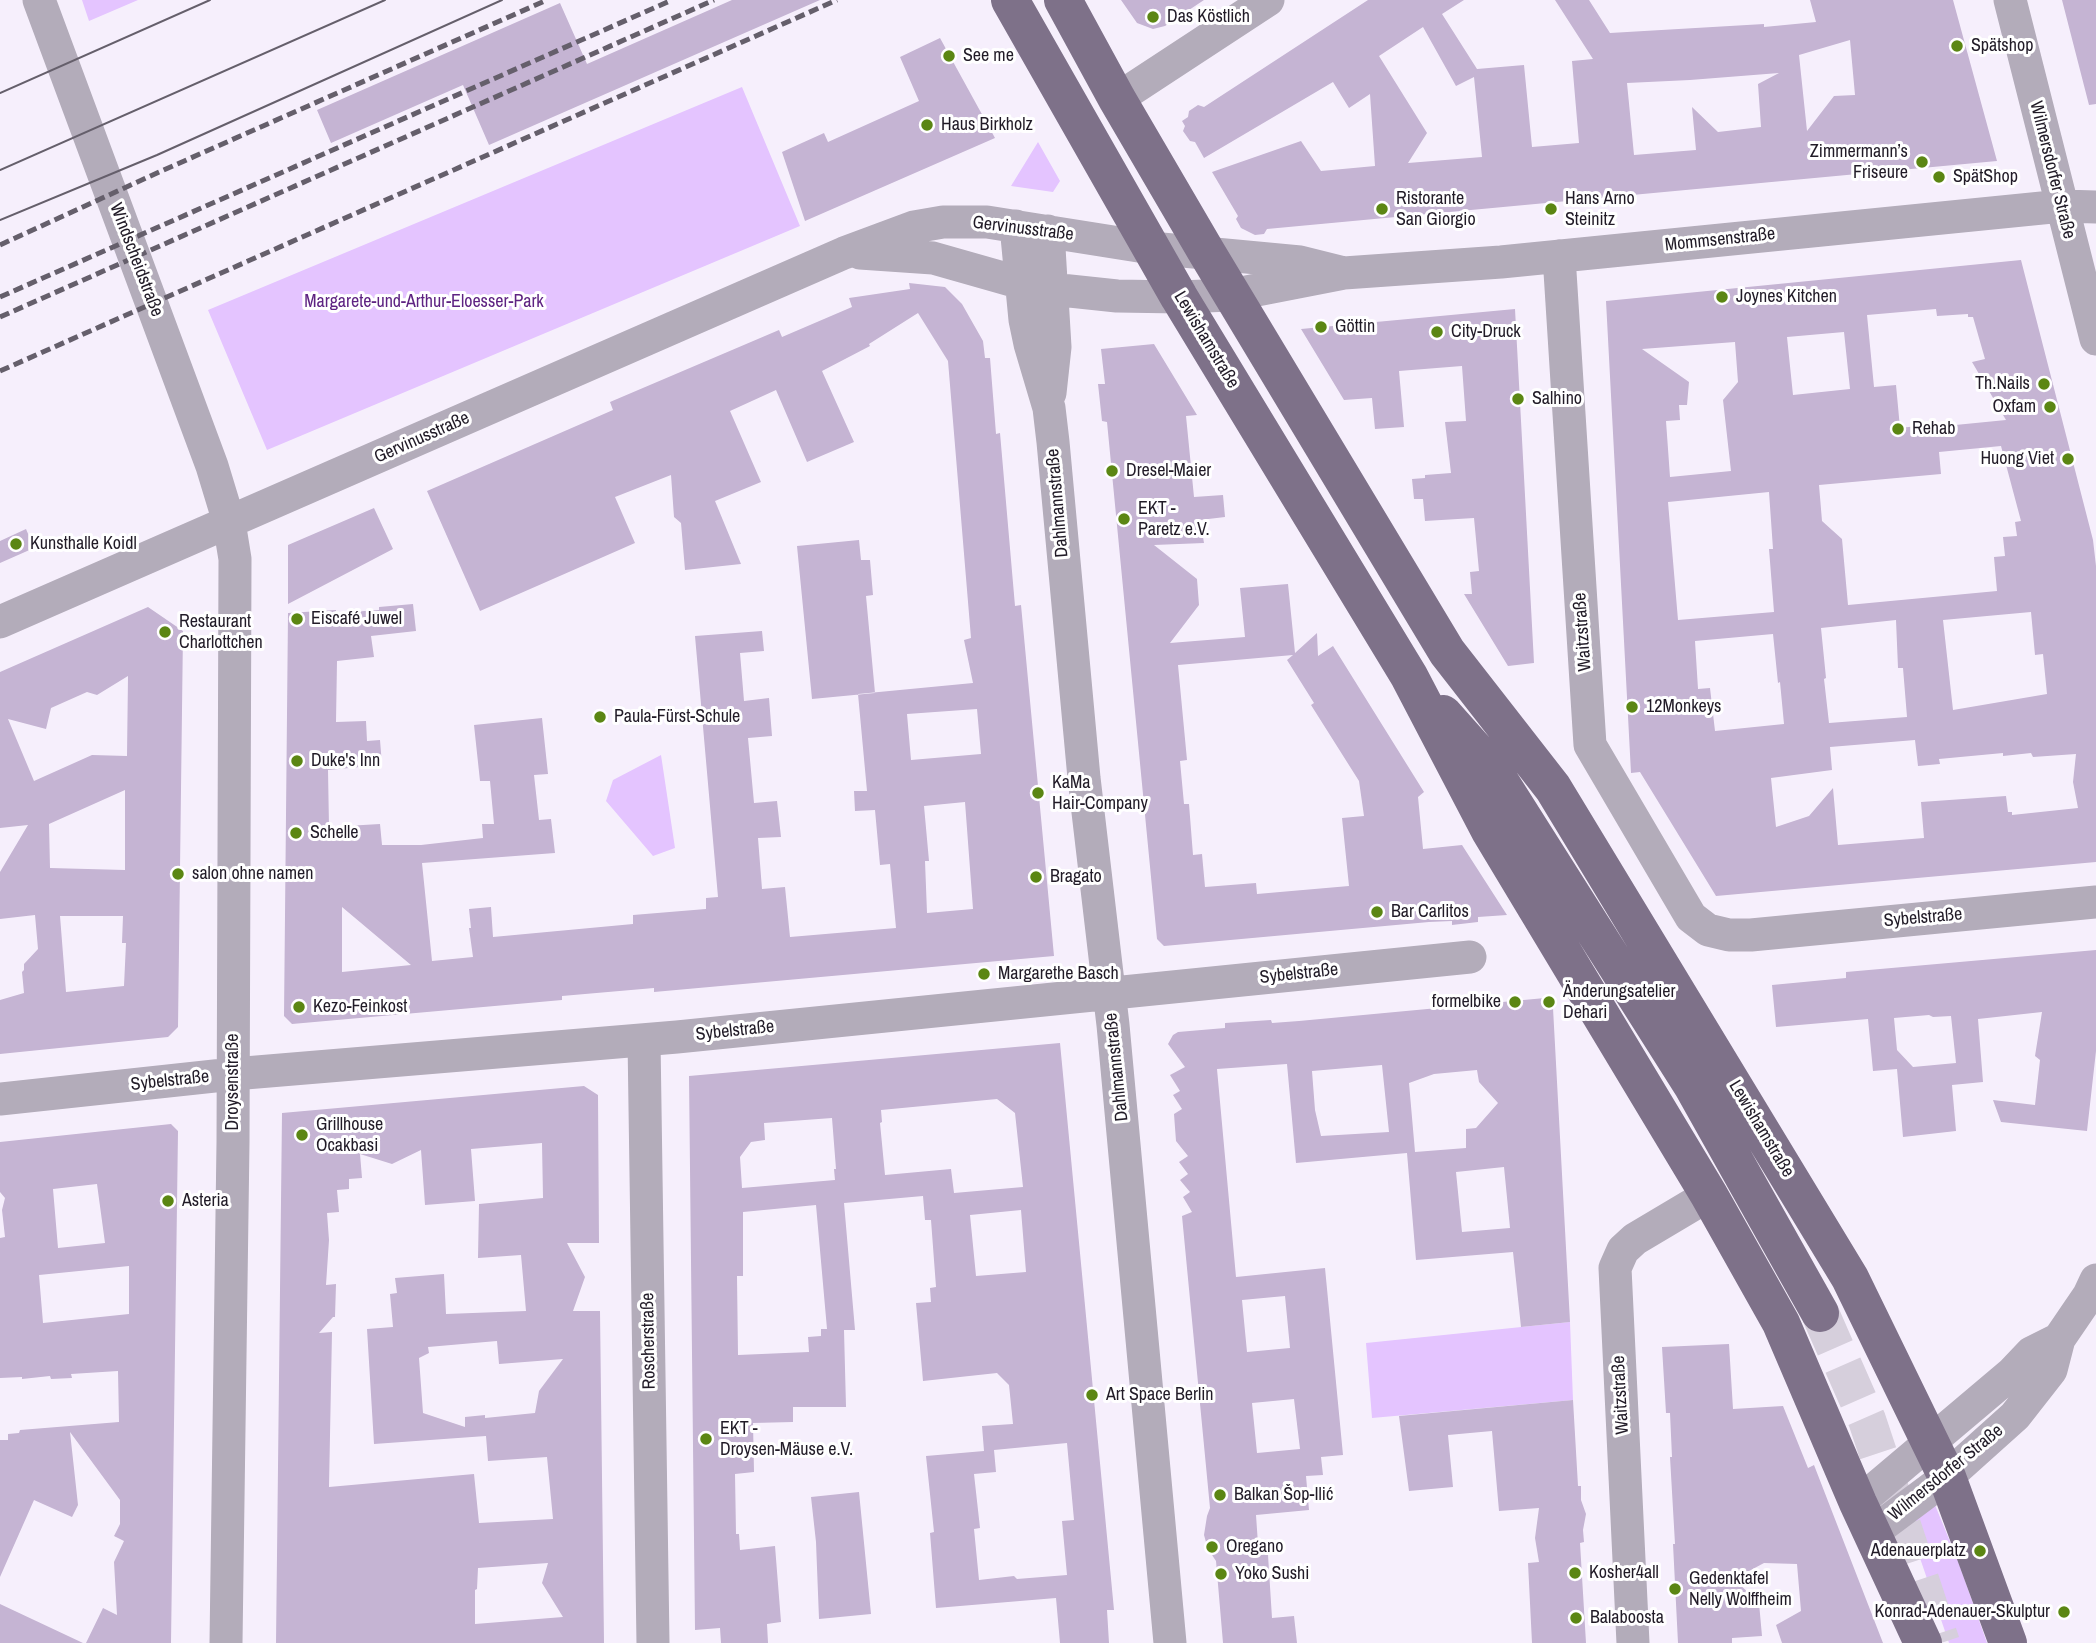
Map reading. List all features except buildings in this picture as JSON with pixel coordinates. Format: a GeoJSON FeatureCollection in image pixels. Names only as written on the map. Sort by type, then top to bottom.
{"type":"FeatureCollection","features":[{"type":"Feature","properties":{"kind":"main road","name":"Lewishamstraße"},"geometry":{"type":"LineString","coordinates":[[1010,0],[1151,248],[1409,676],[1490,831],[1709,1195],[1781,1323],[1865,1518],[1923,1643]]}},
{"type":"Feature","properties":{"kind":"main road","name":"Lewishamstraße"},"geometry":{"type":"LineString","coordinates":[[1063,0],[1231,295],[1447,652],[1553,788],[1850,1278],[1947,1477],[2008,1643]]}},
{"type":"Feature","properties":{"kind":"main road","name":"Lewishamstraße"},"geometry":{"type":"LineString","coordinates":[[1447,652],[1492,769]]}},
{"type":"Feature","properties":{"kind":"main road","name":"Lewishamstraße"},"geometry":{"type":"LineString","coordinates":[[1409,676],[1492,769],[1692,1085],[1820,1313]]}},
{"type":"Feature","properties":{"kind":"street","name":"Windscheidstraße"},"geometry":{"type":"LineString","coordinates":[[39,0],[212,466],[229,522]]}},
{"type":"Feature","properties":{"kind":"street"},"geometry":{"type":"LineString","coordinates":[[1117,99],[1268,0]]}},
{"type":"Feature","properties":{"kind":"street","name":"Wilmersdorfer Straße"},"geometry":{"type":"LineString","coordinates":[[2010,0],[2096,339]]}},
{"type":"Feature","properties":{"kind":"street","name":"Mommsenstraße"},"geometry":{"type":"LineString","coordinates":[[1180,297],[1231,295],[1344,273],[1559,256],[2062,206],[2096,207]]}},
{"type":"Feature","properties":{"kind":"street","name":"Gervinusstraße"},"geometry":{"type":"LineString","coordinates":[[0,622],[844,253],[914,227],[943,222],[987,222],[1151,248],[1207,253]]}},
{"type":"Feature","properties":{"kind":"street","name":"Dahlmannstraße"},"geometry":{"type":"LineString","coordinates":[[1032,229],[1036,286],[1030,344],[1049,408],[1084,778],[1109,993],[1170,1643]]}},
{"type":"Feature","properties":{"kind":"street","name":"Gervinusstraße"},"geometry":{"type":"LineString","coordinates":[[844,253],[933,258],[1036,286],[1117,296],[1180,297]]}},
{"type":"Feature","properties":{"kind":"street","name":"Mommsenstraße"},"geometry":{"type":"LineString","coordinates":[[1207,253],[1300,262],[1344,273]]}},
{"type":"Feature","properties":{"kind":"street","name":"Waitzstraße"},"geometry":{"type":"LineString","coordinates":[[1559,256],[1590,744],[1691,917],[1707,930],[1729,935],[1751,935]]}},
{"type":"Feature","properties":{"kind":"street","name":"Droysenstraße"},"geometry":{"type":"LineString","coordinates":[[226,1643],[233,1142],[235,559],[229,522]]}},
{"type":"Feature","properties":{"kind":"street","name":"Sybelstraße"},"geometry":{"type":"LineString","coordinates":[[1751,935],[2096,902]]}},
{"type":"Feature","properties":{"kind":"street","name":"Sybelstraße"},"geometry":{"type":"LineString","coordinates":[[0,1099],[233,1074],[644,1040],[1470,957]]}},
{"type":"Feature","properties":{"kind":"street","name":"Roscherstraße"},"geometry":{"type":"LineString","coordinates":[[644,1040],[653,1643]]}},
{"type":"Feature","properties":{"kind":"street","name":"Waitzstraße"},"geometry":{"type":"LineString","coordinates":[[1633,1643],[1615,1268],[1623,1250],[1635,1239],[1709,1195]]}},
{"type":"Feature","properties":{"kind":"street","name":"Wilmersdorfer Straße"},"geometry":{"type":"LineString","coordinates":[[1865,1518],[1947,1477],[2015,1416],[2050,1370],[2059,1339],[2096,1280]]}},
{"type":"Feature","properties":{"kind":"street","name":"Wilmersdorfer Straße"},"geometry":{"type":"LineString","coordinates":[[1865,1518],[1931,1443],[2012,1373],[2031,1353],[2059,1339]]}},
{"type":"Feature","properties":{"kind":"green space"},"geometry":{"type":"Polygon","coordinates":[[[82,0],[138,0],[89,21],[82,0]]]}},
{"type":"Feature","properties":{"kind":"green space","name":"Margarete-und-Arthur-Eloesser-Park"},"geometry":{"type":"Polygon","coordinates":[[[742,87],[800,226],[267,450],[208,310],[742,87]]]}},
{"type":"Feature","properties":{"kind":"green space"},"geometry":{"type":"Polygon","coordinates":[[[1038,142],[1060,181],[1053,192],[1011,186],[1038,142]]]}},
{"type":"Feature","properties":{"kind":"green space"},"geometry":{"type":"Polygon","coordinates":[[[661,755],[675,848],[653,856],[606,801],[613,780],[661,755]]]}},
{"type":"Feature","properties":{"kind":"green space"},"geometry":{"type":"Polygon","coordinates":[[[1570,1322],[1573,1400],[1372,1418],[1366,1343],[1570,1322]]]}},
{"type":"Feature","properties":{"kind":"green space"},"geometry":{"type":"Polygon","coordinates":[[[1935,1505],[1987,1643],[1949,1643],[1908,1523],[1935,1505]]]}},
{"type":"Feature","properties":{"kind":"tunnel"},"geometry":{"type":"LineString","coordinates":[[1820,1313],[1867,1420],[1941,1643]]}},
{"type":"Feature","properties":{"kind":"tram line"},"geometry":{"type":"LineString","coordinates":[[0,93],[210,0]]}},
{"type":"Feature","properties":{"kind":"tram line"},"geometry":{"type":"LineString","coordinates":[[0,170],[385,0]]}},
{"type":"Feature","properties":{"kind":"tram line"},"geometry":{"type":"LineString","coordinates":[[0,220],[157,155],[502,0]]}},
{"type":"Feature","properties":{"kind":"railway"},"geometry":{"type":"LineString","coordinates":[[0,245],[547,0]]}},
{"type":"Feature","properties":{"kind":"railway"},"geometry":{"type":"LineString","coordinates":[[0,297],[672,0]]}},
{"type":"Feature","properties":{"kind":"railway"},"geometry":{"type":"LineString","coordinates":[[0,317],[714,0]]}},
{"type":"Feature","properties":{"kind":"railway"},"geometry":{"type":"LineString","coordinates":[[0,371],[837,0]]}},
{"type":"Feature","properties":{"kind":"place","name":"Das Köstlich"},"geometry":{"type":"Point","coordinates":[1153,17]}},
{"type":"Feature","properties":{"kind":"place","name":"Spätshop"},"geometry":{"type":"Point","coordinates":[1957,46]}},
{"type":"Feature","properties":{"kind":"place","name":"See me"},"geometry":{"type":"Point","coordinates":[949,56]}},
{"type":"Feature","properties":{"kind":"place","name":"Haus Birkholz"},"geometry":{"type":"Point","coordinates":[927,125]}},
{"type":"Feature","properties":{"kind":"place","name":"Zimmermann’s Friseure"},"geometry":{"type":"Point","coordinates":[1922,162]}},
{"type":"Feature","properties":{"kind":"place","name":"SpätShop"},"geometry":{"type":"Point","coordinates":[1939,177]}},
{"type":"Feature","properties":{"kind":"place","name":"Ristorante San Giorgio"},"geometry":{"type":"Point","coordinates":[1382,209]}},
{"type":"Feature","properties":{"kind":"place","name":"Hans Arno Steinitz"},"geometry":{"type":"Point","coordinates":[1551,209]}},
{"type":"Feature","properties":{"kind":"place","name":"Joynes Kitchen"},"geometry":{"type":"Point","coordinates":[1722,297]}},
{"type":"Feature","properties":{"kind":"place","name":"Göttin"},"geometry":{"type":"Point","coordinates":[1321,327]}},
{"type":"Feature","properties":{"kind":"place","name":"City-Druck"},"geometry":{"type":"Point","coordinates":[1437,332]}},
{"type":"Feature","properties":{"kind":"place","name":"Th.Nails"},"geometry":{"type":"Point","coordinates":[2044,384]}},
{"type":"Feature","properties":{"kind":"place","name":"Salhino"},"geometry":{"type":"Point","coordinates":[1518,399]}},
{"type":"Feature","properties":{"kind":"place","name":"Oxfam"},"geometry":{"type":"Point","coordinates":[2050,407]}},
{"type":"Feature","properties":{"kind":"place","name":"Rehab"},"geometry":{"type":"Point","coordinates":[1898,429]}},
{"type":"Feature","properties":{"kind":"place","name":"Huong Viet"},"geometry":{"type":"Point","coordinates":[2068,459]}},
{"type":"Feature","properties":{"kind":"place","name":"Dresel-Maier"},"geometry":{"type":"Point","coordinates":[1112,471]}},
{"type":"Feature","properties":{"kind":"place","name":"EKT - Paretz e.V."},"geometry":{"type":"Point","coordinates":[1124,519]}},
{"type":"Feature","properties":{"kind":"place","name":"Kunsthalle Koidl"},"geometry":{"type":"Point","coordinates":[16,544]}},
{"type":"Feature","properties":{"kind":"place","name":"Eiscafé Juwel"},"geometry":{"type":"Point","coordinates":[297,619]}},
{"type":"Feature","properties":{"kind":"place","name":"Restaurant Charlottchen"},"geometry":{"type":"Point","coordinates":[165,632]}},
{"type":"Feature","properties":{"kind":"place","name":"12Monkeys"},"geometry":{"type":"Point","coordinates":[1632,707]}},
{"type":"Feature","properties":{"kind":"place","name":"Paula-Fürst-Schule"},"geometry":{"type":"Point","coordinates":[600,717]}},
{"type":"Feature","properties":{"kind":"place","name":"Duke's Inn"},"geometry":{"type":"Point","coordinates":[297,761]}},
{"type":"Feature","properties":{"kind":"place","name":"KaMa Hair-Company"},"geometry":{"type":"Point","coordinates":[1038,793]}},
{"type":"Feature","properties":{"kind":"place","name":"Schelle"},"geometry":{"type":"Point","coordinates":[296,833]}},
{"type":"Feature","properties":{"kind":"place","name":"salon ohne namen"},"geometry":{"type":"Point","coordinates":[178,874]}},
{"type":"Feature","properties":{"kind":"place","name":"Bragato"},"geometry":{"type":"Point","coordinates":[1036,877]}},
{"type":"Feature","properties":{"kind":"place","name":"Bar Carlitos"},"geometry":{"type":"Point","coordinates":[1377,912]}},
{"type":"Feature","properties":{"kind":"place","name":"Margarethe Basch"},"geometry":{"type":"Point","coordinates":[984,974]}},
{"type":"Feature","properties":{"kind":"place","name":"formelbike"},"geometry":{"type":"Point","coordinates":[1515,1002]}},
{"type":"Feature","properties":{"kind":"place","name":"Änderungsatelier Dehari"},"geometry":{"type":"Point","coordinates":[1549,1002]}},
{"type":"Feature","properties":{"kind":"place","name":"Kezo-Feinkost"},"geometry":{"type":"Point","coordinates":[299,1007]}},
{"type":"Feature","properties":{"kind":"place","name":"Grillhouse Ocakbasi"},"geometry":{"type":"Point","coordinates":[302,1135]}},
{"type":"Feature","properties":{"kind":"place","name":"Asteria"},"geometry":{"type":"Point","coordinates":[168,1201]}},
{"type":"Feature","properties":{"kind":"place","name":"Art Space Berlin"},"geometry":{"type":"Point","coordinates":[1092,1395]}},
{"type":"Feature","properties":{"kind":"place","name":"EKT - Droysen-Mäuse e.V."},"geometry":{"type":"Point","coordinates":[706,1439]}},
{"type":"Feature","properties":{"kind":"place","name":"Balkan Šop-Ilić"},"geometry":{"type":"Point","coordinates":[1220,1495]}},
{"type":"Feature","properties":{"kind":"place","name":"Oregano"},"geometry":{"type":"Point","coordinates":[1212,1547]}},
{"type":"Feature","properties":{"kind":"place","name":"Adenauerplatz"},"geometry":{"type":"Point","coordinates":[1980,1551]}},
{"type":"Feature","properties":{"kind":"place","name":"Kosher4all"},"geometry":{"type":"Point","coordinates":[1575,1573]}},
{"type":"Feature","properties":{"kind":"place","name":"Yoko Sushi"},"geometry":{"type":"Point","coordinates":[1221,1574]}},
{"type":"Feature","properties":{"kind":"place","name":"Gedenktafel Nelly Wolffheim"},"geometry":{"type":"Point","coordinates":[1675,1589]}},
{"type":"Feature","properties":{"kind":"place","name":"Konrad-Adenauer-Skulptur"},"geometry":{"type":"Point","coordinates":[2064,1612]}},
{"type":"Feature","properties":{"kind":"place","name":"Balaboosta"},"geometry":{"type":"Point","coordinates":[1576,1618]}}]}
